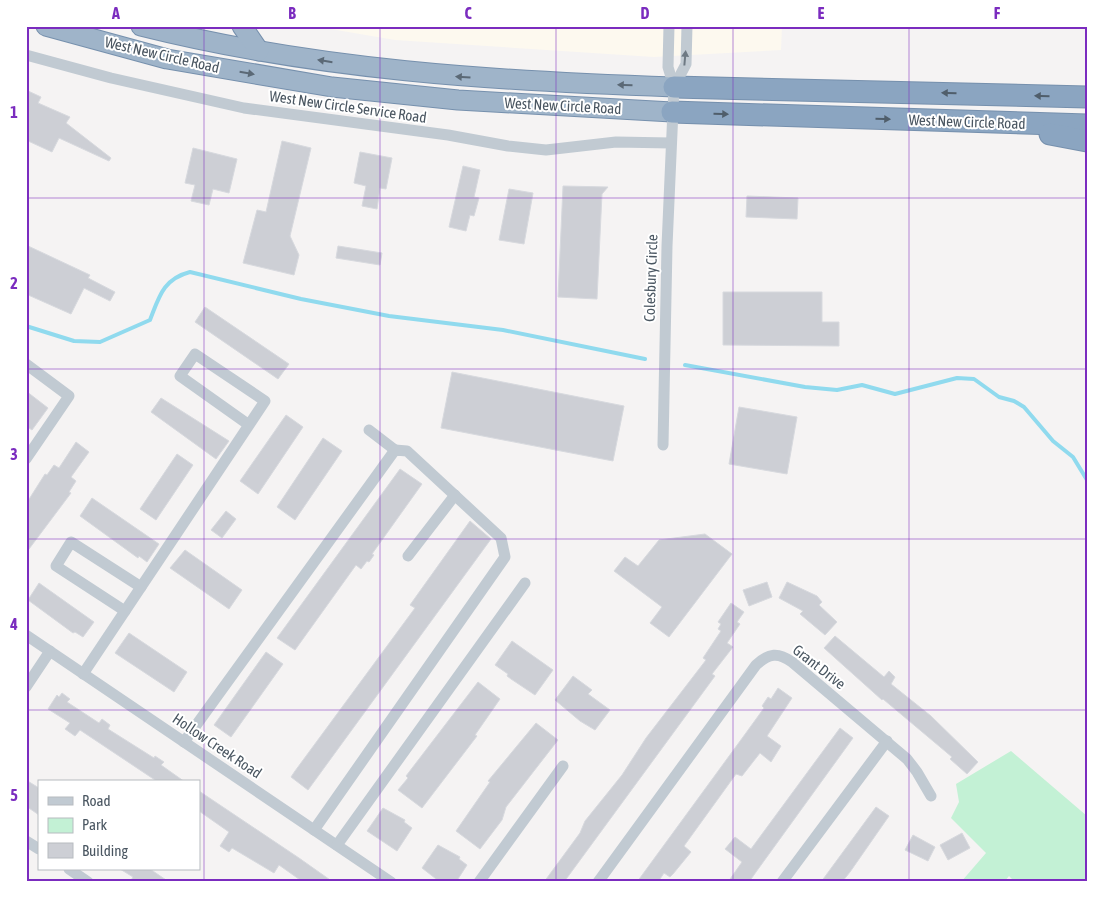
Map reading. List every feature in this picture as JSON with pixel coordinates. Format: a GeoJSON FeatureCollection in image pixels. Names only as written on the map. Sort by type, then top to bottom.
{"type":"FeatureCollection","features":[{"type":"Feature","properties":{"kind":"highway","name":"West New Circle Road"},"geometry":{"type":"LineString","coordinates":[[46,26],[167,59],[332,87],[458,100],[672,112],[1001,124],[1087,125]]}},
{"type":"Feature","properties":{"kind":"highway","name":"West New Circle Road"},"geometry":{"type":"LineString","coordinates":[[141,26],[259,51],[342,64],[443,76],[674,87],[1087,97]]}},
{"type":"Feature","properties":{"kind":"highway"},"geometry":{"type":"LineString","coordinates":[[201,40],[217,26]]}},
{"type":"Feature","properties":{"kind":"highway"},"geometry":{"type":"LineString","coordinates":[[242,26],[259,51]]}},
{"type":"Feature","properties":{"kind":"highway"},"geometry":{"type":"LineString","coordinates":[[1001,124],[1087,141]]}},
{"type":"Feature","properties":{"kind":"street"},"geometry":{"type":"LineString","coordinates":[[669,26],[668,67],[674,87]]}},
{"type":"Feature","properties":{"kind":"street"},"geometry":{"type":"LineString","coordinates":[[674,87],[686,64],[687,26]]}},
{"type":"Feature","properties":{"kind":"street","name":"West New Circle Service Road"},"geometry":{"type":"LineString","coordinates":[[26,55],[111,78],[244,108],[448,135],[508,146],[546,150],[616,142],[671,143]]}},
{"type":"Feature","properties":{"kind":"street","name":"Colesbury Circle"},"geometry":{"type":"LineString","coordinates":[[664,445],[674,87]]}},
{"type":"Feature","properties":{"kind":"street"},"geometry":{"type":"LineString","coordinates":[[83,674],[266,401],[195,354],[180,376],[249,425]]}},
{"type":"Feature","properties":{"kind":"street"},"geometry":{"type":"LineString","coordinates":[[26,364],[69,396],[26,459]]}},
{"type":"Feature","properties":{"kind":"street"},"geometry":{"type":"LineString","coordinates":[[314,830],[505,557],[501,538],[455,495],[407,451],[395,450],[369,430]]}},
{"type":"Feature","properties":{"kind":"street"},"geometry":{"type":"LineString","coordinates":[[184,742],[395,450]]}},
{"type":"Feature","properties":{"kind":"street"},"geometry":{"type":"LineString","coordinates":[[408,556],[455,495]]}},
{"type":"Feature","properties":{"kind":"street"},"geometry":{"type":"LineString","coordinates":[[125,611],[56,566],[71,542],[142,587]]}},
{"type":"Feature","properties":{"kind":"street"},"geometry":{"type":"LineString","coordinates":[[337,845],[525,583]]}},
{"type":"Feature","properties":{"kind":"street","name":"Hollow Creek Road"},"geometry":{"type":"LineString","coordinates":[[26,635],[391,882]]}},
{"type":"Feature","properties":{"kind":"street"},"geometry":{"type":"LineString","coordinates":[[26,687],[50,651]]}},
{"type":"Feature","properties":{"kind":"street","name":"Grant Drive"},"geometry":{"type":"LineString","coordinates":[[598,882],[756,665],[765,657],[773,654],[783,655],[886,741],[918,772],[931,796]]}},
{"type":"Feature","properties":{"kind":"street"},"geometry":{"type":"LineString","coordinates":[[782,882],[886,741]]}},
{"type":"Feature","properties":{"kind":"street"},"geometry":{"type":"LineString","coordinates":[[479,882],[563,766]]}},
{"type":"Feature","properties":{"kind":"street"},"geometry":{"type":"LineString","coordinates":[[26,841],[38,848]]}},
{"type":"Feature","properties":{"kind":"street"},"geometry":{"type":"LineString","coordinates":[[70,870],[88,882]]}},
{"type":"Feature","properties":{"kind":"shaded area"},"geometry":{"type":"Polygon","coordinates":[[[313,26],[782,26],[781,50],[654,57],[395,40],[313,26]]]}},
{"type":"Feature","properties":{"kind":"green space"},"geometry":{"type":"Polygon","coordinates":[[[1011,751],[1087,816],[1087,882],[1015,882],[1009,876],[1004,882],[961,882],[986,853],[951,818],[959,802],[956,784],[1011,751]]]}},
{"type":"Feature","properties":{"kind":"building"},"geometry":{"type":"Polygon","coordinates":[[[26,90],[41,97],[38,103],[70,117],[66,123],[111,158],[109,161],[59,138],[52,152],[26,140],[26,90]]]}},
{"type":"Feature","properties":{"kind":"building"},"geometry":{"type":"Polygon","coordinates":[[[282,141],[311,148],[290,236],[299,255],[294,275],[243,263],[257,210],[266,212],[282,141]]]}},
{"type":"Feature","properties":{"kind":"building"},"geometry":{"type":"Polygon","coordinates":[[[193,148],[237,159],[229,193],[213,189],[209,205],[191,201],[195,185],[185,183],[193,148]]]}},
{"type":"Feature","properties":{"kind":"building"},"geometry":{"type":"Polygon","coordinates":[[[360,152],[392,158],[386,189],[380,188],[377,209],[362,206],[366,186],[354,183],[360,152]]]}},
{"type":"Feature","properties":{"kind":"building"},"geometry":{"type":"Polygon","coordinates":[[[463,166],[480,170],[474,197],[479,198],[474,216],[470,215],[466,231],[449,227],[463,166]]]}},
{"type":"Feature","properties":{"kind":"building"},"geometry":{"type":"Polygon","coordinates":[[[563,186],[608,187],[602,194],[597,299],[558,297],[563,186]]]}},
{"type":"Feature","properties":{"kind":"building"},"geometry":{"type":"Polygon","coordinates":[[[509,189],[533,193],[524,244],[499,240],[509,189]]]}},
{"type":"Feature","properties":{"kind":"building"},"geometry":{"type":"Polygon","coordinates":[[[747,196],[798,198],[797,219],[746,217],[747,196]]]}},
{"type":"Feature","properties":{"kind":"building"},"geometry":{"type":"Polygon","coordinates":[[[26,245],[90,275],[88,278],[115,292],[110,301],[84,288],[71,314],[26,294],[26,245]]]}},
{"type":"Feature","properties":{"kind":"building"},"geometry":{"type":"Polygon","coordinates":[[[338,246],[382,253],[380,265],[336,258],[338,246]]]}},
{"type":"Feature","properties":{"kind":"building"},"geometry":{"type":"Polygon","coordinates":[[[723,292],[822,292],[822,322],[839,322],[839,346],[723,345],[723,292]]]}},
{"type":"Feature","properties":{"kind":"building"},"geometry":{"type":"Polygon","coordinates":[[[205,307],[289,364],[278,379],[195,322],[205,307]]]}},
{"type":"Feature","properties":{"kind":"building"},"geometry":{"type":"Polygon","coordinates":[[[452,372],[624,406],[613,461],[441,428],[452,372]]]}},
{"type":"Feature","properties":{"kind":"building"},"geometry":{"type":"Polygon","coordinates":[[[26,391],[48,408],[32,430],[26,426],[26,391]]]}},
{"type":"Feature","properties":{"kind":"building"},"geometry":{"type":"Polygon","coordinates":[[[161,398],[229,441],[216,459],[151,412],[161,398]]]}},
{"type":"Feature","properties":{"kind":"building"},"geometry":{"type":"Polygon","coordinates":[[[739,407],[797,417],[787,474],[729,464],[739,407]]]}},
{"type":"Feature","properties":{"kind":"building"},"geometry":{"type":"Polygon","coordinates":[[[286,415],[303,427],[258,494],[240,481],[286,415]]]}},
{"type":"Feature","properties":{"kind":"building"},"geometry":{"type":"Polygon","coordinates":[[[323,438],[342,451],[295,520],[277,507],[323,438]]]}},
{"type":"Feature","properties":{"kind":"building"},"geometry":{"type":"Polygon","coordinates":[[[76,442],[89,452],[71,477],[76,481],[69,492],[71,493],[26,553],[26,504],[45,474],[47,475],[54,465],[59,468],[76,442]]]}},
{"type":"Feature","properties":{"kind":"building"},"geometry":{"type":"Polygon","coordinates":[[[177,454],[193,465],[156,520],[140,509],[177,454]]]}},
{"type":"Feature","properties":{"kind":"building"},"geometry":{"type":"Polygon","coordinates":[[[400,469],[422,484],[372,554],[374,555],[369,562],[367,561],[361,569],[356,565],[295,650],[277,638],[400,469]]]}},
{"type":"Feature","properties":{"kind":"building"},"geometry":{"type":"Polygon","coordinates":[[[92,498],[159,544],[147,562],[139,556],[138,558],[80,516],[92,498]]]}},
{"type":"Feature","properties":{"kind":"building"},"geometry":{"type":"Polygon","coordinates":[[[226,511],[236,519],[222,538],[211,530],[226,511]]]}},
{"type":"Feature","properties":{"kind":"building"},"geometry":{"type":"Polygon","coordinates":[[[470,521],[491,539],[308,790],[291,777],[415,608],[410,605],[470,521]]]}},
{"type":"Feature","properties":{"kind":"building"},"geometry":{"type":"Polygon","coordinates":[[[705,534],[732,554],[669,637],[650,623],[662,607],[614,571],[625,557],[638,566],[659,540],[705,534]]]}},
{"type":"Feature","properties":{"kind":"building"},"geometry":{"type":"Polygon","coordinates":[[[185,550],[242,590],[229,609],[170,568],[185,550]]]}},
{"type":"Feature","properties":{"kind":"building"},"geometry":{"type":"Polygon","coordinates":[[[767,582],[772,597],[749,606],[743,590],[767,582]]]}},
{"type":"Feature","properties":{"kind":"building"},"geometry":{"type":"Polygon","coordinates":[[[787,582],[817,596],[822,602],[819,605],[837,622],[825,635],[800,614],[803,611],[779,598],[787,582]]]}},
{"type":"Feature","properties":{"kind":"building"},"geometry":{"type":"Polygon","coordinates":[[[39,583],[94,622],[83,637],[75,632],[73,633],[28,600],[39,583]]]}},
{"type":"Feature","properties":{"kind":"building"},"geometry":{"type":"Polygon","coordinates":[[[731,603],[744,612],[737,622],[740,624],[727,643],[733,647],[712,674],[715,676],[564,882],[544,882],[580,833],[585,821],[622,775],[646,738],[706,660],[703,658],[721,631],[718,629],[721,624],[718,622],[731,603]]]}},
{"type":"Feature","properties":{"kind":"building"},"geometry":{"type":"Polygon","coordinates":[[[129,633],[187,672],[174,692],[115,653],[129,633]]]}},
{"type":"Feature","properties":{"kind":"building"},"geometry":{"type":"Polygon","coordinates":[[[835,636],[884,677],[889,671],[895,677],[891,684],[931,716],[978,762],[967,774],[950,759],[952,757],[882,700],[824,648],[835,636]]]}},
{"type":"Feature","properties":{"kind":"building"},"geometry":{"type":"Polygon","coordinates":[[[512,641],[553,670],[535,695],[507,676],[508,674],[495,665],[512,641]]]}},
{"type":"Feature","properties":{"kind":"building"},"geometry":{"type":"Polygon","coordinates":[[[266,652],[283,664],[231,737],[214,725],[266,652]]]}},
{"type":"Feature","properties":{"kind":"building"},"geometry":{"type":"Polygon","coordinates":[[[573,676],[592,690],[588,694],[610,710],[595,730],[580,721],[555,700],[573,676]]]}},
{"type":"Feature","properties":{"kind":"building"},"geometry":{"type":"Polygon","coordinates":[[[478,682],[500,699],[475,735],[477,736],[422,808],[398,790],[408,778],[406,776],[478,682]]]}},
{"type":"Feature","properties":{"kind":"building"},"geometry":{"type":"Polygon","coordinates":[[[778,688],[792,698],[767,736],[781,746],[771,762],[760,753],[742,776],[736,774],[684,846],[691,852],[670,877],[664,873],[658,882],[637,882],[764,708],[762,706],[768,697],[771,699],[778,688]]]}},
{"type":"Feature","properties":{"kind":"building"},"geometry":{"type":"Polygon","coordinates":[[[62,693],[70,699],[67,702],[99,723],[102,719],[110,725],[108,729],[154,758],[155,756],[164,762],[161,765],[182,780],[155,780],[80,730],[75,736],[65,729],[70,723],[48,709],[57,695],[59,697],[62,693]]]}},
{"type":"Feature","properties":{"kind":"building"},"geometry":{"type":"Polygon","coordinates":[[[536,723],[558,740],[506,807],[502,820],[480,849],[456,831],[490,782],[488,781],[536,723]]]}},
{"type":"Feature","properties":{"kind":"building"},"geometry":{"type":"Polygon","coordinates":[[[840,728],[853,738],[749,882],[728,882],[742,862],[725,849],[735,837],[751,849],[840,728]]]}},
{"type":"Feature","properties":{"kind":"building"},"geometry":{"type":"Polygon","coordinates":[[[26,780],[38,787],[38,814],[26,806],[26,780]]]}},
{"type":"Feature","properties":{"kind":"building"},"geometry":{"type":"Polygon","coordinates":[[[200,792],[333,882],[303,882],[279,865],[274,873],[232,848],[229,852],[220,846],[229,832],[200,812],[200,792]]]}},
{"type":"Feature","properties":{"kind":"building"},"geometry":{"type":"Polygon","coordinates":[[[876,807],[889,816],[850,872],[842,882],[821,882],[876,807]]]}},
{"type":"Feature","properties":{"kind":"building"},"geometry":{"type":"Polygon","coordinates":[[[383,808],[405,820],[404,822],[412,828],[397,851],[367,831],[383,808]]]}},
{"type":"Feature","properties":{"kind":"building"},"geometry":{"type":"Polygon","coordinates":[[[962,833],[970,848],[948,860],[940,845],[962,833]]]}},
{"type":"Feature","properties":{"kind":"building"},"geometry":{"type":"Polygon","coordinates":[[[913,835],[935,847],[928,861],[905,850],[913,835]]]}},
{"type":"Feature","properties":{"kind":"building"},"geometry":{"type":"Polygon","coordinates":[[[438,845],[460,857],[459,859],[467,865],[456,882],[440,882],[422,868],[438,845]]]}},
{"type":"Feature","properties":{"kind":"building"},"geometry":{"type":"Polygon","coordinates":[[[122,870],[151,870],[169,882],[130,882],[133,877],[122,870]]]}},
{"type":"Feature","properties":{"kind":"waterway"},"geometry":{"type":"LineString","coordinates":[[26,326],[74,341],[100,342],[150,320],[163,290],[174,279],[190,272],[301,299],[389,316],[503,330],[645,359]]}},
{"type":"Feature","properties":{"kind":"waterway"},"geometry":{"type":"LineString","coordinates":[[685,365],[805,387],[837,390],[862,385],[895,394],[957,378],[974,379],[999,397],[1014,401],[1024,407],[1053,441],[1073,457],[1087,480]]}}]}
